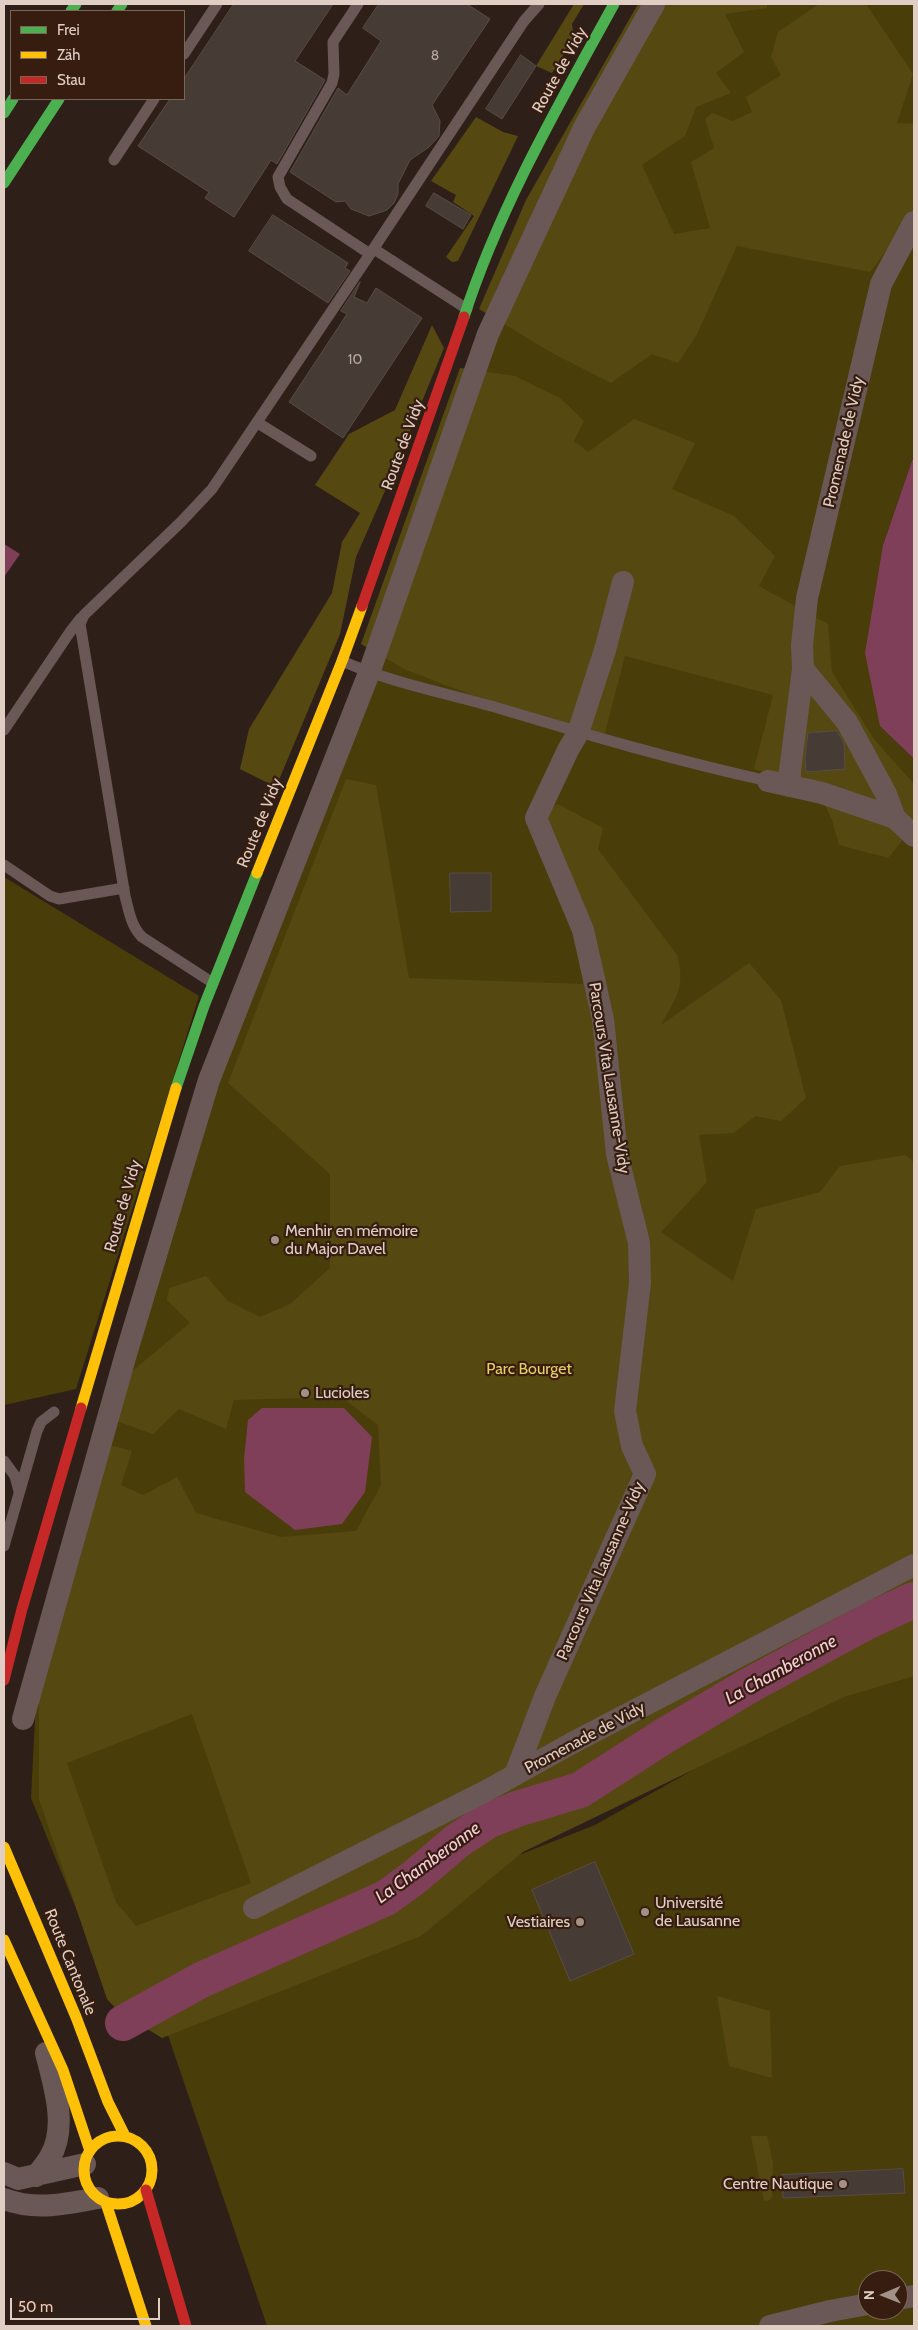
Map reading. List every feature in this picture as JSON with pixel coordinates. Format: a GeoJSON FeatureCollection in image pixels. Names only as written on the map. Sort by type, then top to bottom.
{"type":"FeatureCollection","features":[{"type":"Feature","properties":{"kind":"main road","name":"Route de Vidy"},"geometry":{"type":"LineString","coordinates":[[4,1680],[25,1600],[169,1109],[214,983],[342,661],[478,274],[548,124],[614,4]]}},
{"type":"Feature","properties":{"kind":"main road"},"geometry":{"type":"LineString","coordinates":[[4,113],[12,100]]}},
{"type":"Feature","properties":{"kind":"main road"},"geometry":{"type":"LineString","coordinates":[[4,183],[58,100]]}},
{"type":"Feature","properties":{"kind":"main road","name":"Route Cantonale"},"geometry":{"type":"LineString","coordinates":[[4,1847],[124,2136]]}},
{"type":"Feature","properties":{"kind":"main road"},"geometry":{"type":"LineString","coordinates":[[4,1940],[34,2004],[80,2113],[87,2158],[84,2177],[89,2189],[102,2200],[115,2204],[132,2202],[146,2190],[151,2180],[150,2158],[144,2148],[135,2140],[124,2136],[111,2137],[99,2142],[87,2158]]}},
{"type":"Feature","properties":{"kind":"main road"},"geometry":{"type":"LineString","coordinates":[[146,2190],[186,2326]]}},
{"type":"Feature","properties":{"kind":"main road"},"geometry":{"type":"LineString","coordinates":[[102,2200],[122,2251],[146,2326]]}},
{"type":"Feature","properties":{"kind":"street"},"geometry":{"type":"LineString","coordinates":[[23,1719],[126,1354],[209,1080],[369,673],[488,334],[584,128],[654,4]]}},
{"type":"Feature","properties":{"kind":"street","name":"Promenade de Vidy"},"geometry":{"type":"LineString","coordinates":[[790,786],[790,771],[803,669],[802,645],[807,598],[881,284],[914,222]]}},
{"type":"Feature","properties":{"kind":"street","name":"Parcours Vita Lausanne-Vidy"},"geometry":{"type":"LineString","coordinates":[[515,1775],[546,1694],[645,1474],[632,1446],[624,1411],[640,1283],[639,1243],[617,1154],[603,1018],[583,930],[536,818],[578,733],[605,650],[623,582]]}},
{"type":"Feature","properties":{"kind":"street"},"geometry":{"type":"LineString","coordinates":[[803,669],[846,722],[886,794],[895,818]]}},
{"type":"Feature","properties":{"kind":"street"},"geometry":{"type":"LineString","coordinates":[[768,781],[822,793],[895,818],[914,836]]}},
{"type":"Feature","properties":{"kind":"street","name":"Promenade de Vidy"},"geometry":{"type":"LineString","coordinates":[[254,1908],[515,1775],[914,1566]]}},
{"type":"Feature","properties":{"kind":"street"},"geometry":{"type":"LineString","coordinates":[[34,2004],[55,2090],[59,2121],[53,2151],[36,2176]]}},
{"type":"Feature","properties":{"kind":"street"},"geometry":{"type":"LineString","coordinates":[[4,2173],[18,2179],[36,2176],[87,2158]]}},
{"type":"Feature","properties":{"kind":"street"},"geometry":{"type":"LineString","coordinates":[[4,2199],[20,2205],[48,2207],[102,2200]]}},
{"type":"Feature","properties":{"kind":"street"},"geometry":{"type":"LineString","coordinates":[[770,2326],[858,2306]]}},
{"type":"Feature","properties":{"kind":"lane"},"geometry":{"type":"LineString","coordinates":[[185,52],[217,4]]}},
{"type":"Feature","properties":{"kind":"lane"},"geometry":{"type":"LineString","coordinates":[[358,4],[333,42],[334,74],[332,83],[278,177],[280,187],[287,199],[467,309]]}},
{"type":"Feature","properties":{"kind":"lane"},"geometry":{"type":"LineString","coordinates":[[4,730],[70,632],[83,616],[112,586],[181,522],[206,496],[224,473],[524,22],[539,4]]}},
{"type":"Feature","properties":{"kind":"lane"},"geometry":{"type":"LineString","coordinates":[[114,160],[153,100]]}},
{"type":"Feature","properties":{"kind":"lane"},"geometry":{"type":"LineString","coordinates":[[258,423],[311,456]]}},
{"type":"Feature","properties":{"kind":"lane"},"geometry":{"type":"LineString","coordinates":[[83,616],[80,624],[80,634],[124,888],[136,930],[154,946],[214,983]]}},
{"type":"Feature","properties":{"kind":"lane"},"geometry":{"type":"LineString","coordinates":[[342,661],[369,673],[497,708],[677,761],[768,781]]}},
{"type":"Feature","properties":{"kind":"lane"},"geometry":{"type":"LineString","coordinates":[[4,865],[50,896],[59,899],[124,888]]}},
{"type":"Feature","properties":{"kind":"lane"},"geometry":{"type":"LineString","coordinates":[[4,1546],[37,1431],[41,1422],[54,1412]]}},
{"type":"Feature","properties":{"kind":"lane"},"geometry":{"type":"LineString","coordinates":[[4,1462],[15,1476],[19,1495]]}},
{"type":"Feature","properties":{"kind":"green space"},"geometry":{"type":"Polygon","coordinates":[[[574,4],[584,4],[572,24],[574,38],[552,73],[536,66],[574,4]]]}},
{"type":"Feature","properties":{"kind":"green space"},"geometry":{"type":"Polygon","coordinates":[[[638,4],[767,4],[767,8],[725,14],[744,52],[716,73],[731,93],[696,107],[685,136],[642,165],[674,234],[710,228],[691,162],[714,148],[705,119],[712,113],[733,121],[752,112],[746,97],[781,75],[771,57],[778,32],[819,4],[866,4],[913,74],[897,123],[914,124],[914,210],[910,219],[870,272],[737,246],[697,334],[678,363],[652,354],[611,383],[552,353],[479,309],[526,200],[638,4]]]}},
{"type":"Feature","properties":{"kind":"green space","name":"Parc Bourget"},"geometry":{"type":"Polygon","coordinates":[[[666,4],[914,4],[914,455],[883,545],[880,726],[914,759],[914,1600],[209,1977],[595,1825],[914,1646],[914,2326],[267,2326],[157,2003],[123,2023],[31,1798],[37,1679],[205,1111],[504,313],[666,4]]]}},
{"type":"Feature","properties":{"kind":"green space"},"geometry":{"type":"Polygon","coordinates":[[[476,117],[503,132],[518,136],[458,261],[452,262],[446,257],[474,216],[453,202],[456,195],[431,181],[476,117]]]}},
{"type":"Feature","properties":{"kind":"green space"},"geometry":{"type":"Polygon","coordinates":[[[432,325],[444,348],[356,557],[340,634],[276,787],[240,769],[249,729],[332,593],[342,542],[360,513],[315,485],[349,434],[395,410],[432,325]]]}},
{"type":"Feature","properties":{"kind":"green space"},"geometry":{"type":"Polygon","coordinates":[[[460,368],[515,376],[560,398],[584,421],[574,441],[588,452],[634,419],[695,443],[672,489],[734,516],[775,556],[759,586],[828,624],[832,672],[874,739],[914,784],[914,826],[888,858],[839,845],[832,820],[818,790],[754,769],[773,695],[625,656],[602,744],[406,670],[361,644],[460,368]]]}},
{"type":"Feature","properties":{"kind":"green space"},"geometry":{"type":"Polygon","coordinates":[[[346,779],[376,785],[409,978],[583,984],[570,878],[532,816],[558,804],[603,828],[598,849],[677,955],[680,966],[680,984],[675,999],[661,1025],[749,963],[781,1000],[806,1098],[781,1121],[755,1116],[734,1133],[699,1135],[707,1182],[661,1232],[733,1281],[756,1209],[820,1192],[840,1166],[905,1155],[914,1162],[914,1676],[844,1697],[523,1852],[421,1936],[162,2038],[118,2011],[107,1999],[39,1799],[39,1680],[110,1445],[132,1451],[121,1485],[143,1495],[177,1477],[196,1513],[281,1537],[356,1531],[381,1485],[378,1425],[341,1397],[234,1400],[226,1429],[179,1409],[153,1434],[113,1420],[125,1377],[190,1323],[167,1300],[169,1288],[206,1276],[228,1301],[260,1317],[290,1304],[330,1268],[330,1174],[228,1083],[346,779]],[[192,1714],[67,1763],[116,1902],[136,1926],[251,1883],[192,1714]]]}},
{"type":"Feature","properties":{"kind":"green space"},"geometry":{"type":"Polygon","coordinates":[[[4,877],[199,996],[76,1389],[4,1405],[4,877]]]}},
{"type":"Feature","properties":{"kind":"green space"},"geometry":{"type":"Polygon","coordinates":[[[717,1996],[770,2011],[772,2078],[729,2066],[717,1996]]]}},
{"type":"Feature","properties":{"kind":"green space"},"geometry":{"type":"Polygon","coordinates":[[[751,2136],[767,2136],[773,2163],[772,2197],[770,2200],[764,2201],[751,2136]]]}},
{"type":"Feature","properties":{"kind":"shaded area"},"geometry":{"type":"Polygon","coordinates":[[[914,455],[914,759],[880,726],[865,653],[883,545],[914,455]]]}},
{"type":"Feature","properties":{"kind":"shaded area"},"geometry":{"type":"Polygon","coordinates":[[[4,544],[20,554],[4,577],[4,544]]]}},
{"type":"Feature","properties":{"kind":"shaded area"},"geometry":{"type":"Polygon","coordinates":[[[262,1408],[344,1408],[372,1437],[365,1492],[342,1524],[295,1530],[245,1492],[244,1459],[248,1420],[262,1408]]]}},
{"type":"Feature","properties":{"kind":"building"},"geometry":{"type":"Polygon","coordinates":[[[234,4],[333,4],[295,61],[325,80],[277,164],[271,160],[234,217],[205,198],[209,192],[138,146],[169,100],[185,100],[185,78],[234,4]]]}},
{"type":"Feature","properties":{"kind":"building"},"geometry":{"type":"Polygon","coordinates":[[[379,4],[467,4],[490,19],[432,105],[440,121],[439,136],[429,147],[410,160],[398,184],[398,194],[394,203],[387,210],[369,216],[351,209],[345,201],[336,202],[290,172],[338,88],[347,95],[381,41],[363,28],[379,4]]]}},
{"type":"Feature","properties":{"kind":"building"},"geometry":{"type":"Polygon","coordinates":[[[521,55],[536,66],[502,119],[486,109],[521,55]]]}},
{"type":"Feature","properties":{"kind":"building"},"geometry":{"type":"Polygon","coordinates":[[[434,193],[471,215],[463,229],[426,206],[434,193]]]}},
{"type":"Feature","properties":{"kind":"building"},"geometry":{"type":"Polygon","coordinates":[[[273,215],[348,263],[345,268],[350,271],[328,303],[249,251],[273,215]]]}},
{"type":"Feature","properties":{"kind":"building"},"geometry":{"type":"Polygon","coordinates":[[[360,282],[354,297],[367,303],[376,288],[422,318],[343,438],[289,402],[347,314],[341,311],[360,282]]]}},
{"type":"Feature","properties":{"kind":"building"},"geometry":{"type":"Polygon","coordinates":[[[837,731],[844,743],[845,769],[806,772],[805,759],[808,733],[837,731]]]}},
{"type":"Feature","properties":{"kind":"building"},"geometry":{"type":"Polygon","coordinates":[[[450,873],[491,873],[491,911],[451,912],[450,873]]]}},
{"type":"Feature","properties":{"kind":"building","name":"Vestiaires"},"geometry":{"type":"Polygon","coordinates":[[[595,1862],[634,1954],[570,1981],[532,1890],[595,1862]]]}},
{"type":"Feature","properties":{"kind":"building","name":"Centre Nautique"},"geometry":{"type":"Polygon","coordinates":[[[903,2169],[905,2193],[783,2198],[782,2175],[903,2169]]]}},
{"type":"Feature","properties":{"kind":"waterway","name":"La Chamberonne"},"geometry":{"type":"LineString","coordinates":[[123,2023],[201,1980],[386,1898],[416,1876],[457,1841],[487,1821],[517,1809],[580,1790],[664,1736],[750,1685],[870,1620],[914,1600]]}},
{"type":"Feature","properties":{"kind":"traffic: fast"},"geometry":{"type":"LineString","coordinates":[[72,10],[76,4]]}},
{"type":"Feature","properties":{"kind":"traffic: fast"},"geometry":{"type":"LineString","coordinates":[[118,10],[122,4]]}},
{"type":"Feature","properties":{"kind":"traffic: fast"},"geometry":{"type":"LineString","coordinates":[[464,317],[478,276],[512,196],[531,157],[614,4]]}},
{"type":"Feature","properties":{"kind":"traffic: fast"},"geometry":{"type":"LineString","coordinates":[[4,113],[12,100]]}},
{"type":"Feature","properties":{"kind":"traffic: fast"},"geometry":{"type":"LineString","coordinates":[[4,183],[58,100]]}},
{"type":"Feature","properties":{"kind":"traffic: fast"},"geometry":{"type":"LineString","coordinates":[[176,1088],[204,1006],[257,873]]}},
{"type":"Feature","properties":{"kind":"traffic: slow"},"geometry":{"type":"LineString","coordinates":[[257,873],[342,661],[362,606]]}},
{"type":"Feature","properties":{"kind":"traffic: slow"},"geometry":{"type":"LineString","coordinates":[[81,1408],[176,1088]]}},
{"type":"Feature","properties":{"kind":"traffic: slow"},"geometry":{"type":"LineString","coordinates":[[4,1847],[76,2017],[108,2102],[125,2136]]}},
{"type":"Feature","properties":{"kind":"traffic: slow"},"geometry":{"type":"LineString","coordinates":[[4,1940],[63,2070],[90,2151]]}},
{"type":"Feature","properties":{"kind":"traffic: slow"},"geometry":{"type":"LineString","coordinates":[[118,2136],[131,2139],[142,2146],[149,2157],[152,2170],[149,2183],[142,2194],[131,2201],[118,2204],[105,2201],[94,2194],[87,2183],[84,2170],[87,2157],[94,2146],[105,2139],[118,2136]]}},
{"type":"Feature","properties":{"kind":"traffic: slow"},"geometry":{"type":"LineString","coordinates":[[106,2203],[146,2326]]}},
{"type":"Feature","properties":{"kind":"traffic: jam"},"geometry":{"type":"LineString","coordinates":[[362,606],[464,317]]}},
{"type":"Feature","properties":{"kind":"traffic: jam"},"geometry":{"type":"LineString","coordinates":[[4,1680],[22,1609],[81,1408]]}},
{"type":"Feature","properties":{"kind":"traffic: jam"},"geometry":{"type":"LineString","coordinates":[[146,2190],[186,2326]]}},
{"type":"Feature","properties":{"kind":"place","name":"Menhir en mémoire du Major Davel"},"geometry":{"type":"Point","coordinates":[275,1240]}},
{"type":"Feature","properties":{"kind":"place","name":"Lucioles"},"geometry":{"type":"Point","coordinates":[305,1393]}},
{"type":"Feature","properties":{"kind":"place","name":"Université de Lausanne"},"geometry":{"type":"Point","coordinates":[645,1912]}},
{"type":"Feature","properties":{"kind":"place","name":"Vestiaires"},"geometry":{"type":"Point","coordinates":[580,1922]}},
{"type":"Feature","properties":{"kind":"place","name":"Centre Nautique"},"geometry":{"type":"Point","coordinates":[843,2184]}}]}
